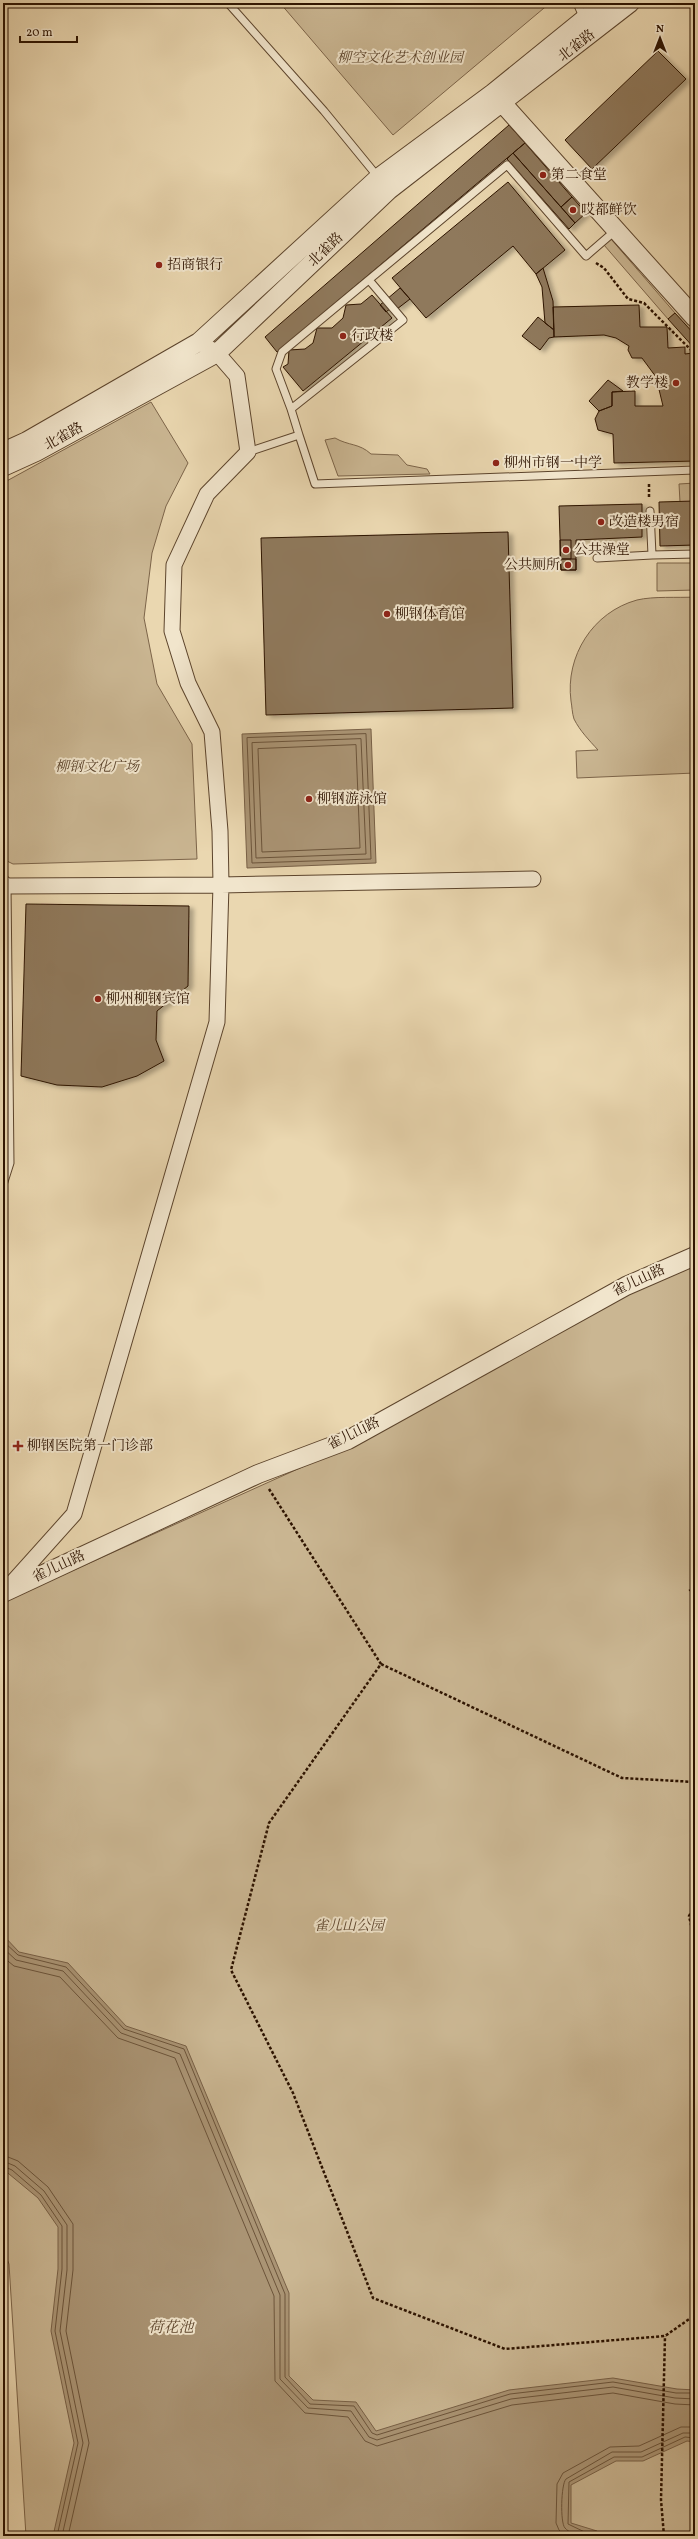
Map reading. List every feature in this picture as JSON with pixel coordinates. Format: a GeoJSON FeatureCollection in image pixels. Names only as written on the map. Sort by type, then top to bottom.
{"type":"FeatureCollection","features":[{"type":"Feature","properties":{"kind":"street","name":"北雀路"},"geometry":{"type":"LineString","coordinates":[[498,99],[584,19],[604,3]]}},
{"type":"Feature","properties":{"kind":"street","name":"北雀路"},"geometry":{"type":"LineString","coordinates":[[3,452],[27,441],[199,342],[383,184],[630,3]]}},
{"type":"Feature","properties":{"kind":"street"},"geometry":{"type":"LineString","coordinates":[[498,99],[695,318]]}},
{"type":"Feature","properties":{"kind":"street","name":"北雀路"},"geometry":{"type":"LineString","coordinates":[[3,467],[36,452],[217,353],[383,184]]}},
{"type":"Feature","properties":{"kind":"street"},"geometry":{"type":"LineString","coordinates":[[3,1593],[74,1514],[217,1022],[221,885],[220,831],[212,732],[188,683],[172,631],[174,565],[207,494],[248,452],[237,376],[217,353],[199,342]]}},
{"type":"Feature","properties":{"kind":"street"},"geometry":{"type":"LineString","coordinates":[[5,884],[221,885],[533,879]]}},
{"type":"Feature","properties":{"kind":"street","name":"雀儿山路"},"geometry":{"type":"LineString","coordinates":[[3,1593],[258,1474],[348,1440],[626,1286],[695,1256]]}},
{"type":"Feature","properties":{"kind":"lane"},"geometry":{"type":"LineString","coordinates":[[228,3],[324,111],[383,184]]}},
{"type":"Feature","properties":{"kind":"lane"},"geometry":{"type":"LineString","coordinates":[[577,3],[584,19]]}},
{"type":"Feature","properties":{"kind":"lane"},"geometry":{"type":"LineString","coordinates":[[616,230],[586,256],[507,165],[282,352],[276,369],[291,409],[315,484],[695,470]]}},
{"type":"Feature","properties":{"kind":"lane"},"geometry":{"type":"LineString","coordinates":[[291,409],[403,320],[369,280]]}},
{"type":"Feature","properties":{"kind":"lane"},"geometry":{"type":"LineString","coordinates":[[248,452],[299,435]]}},
{"type":"Feature","properties":{"kind":"lane"},"geometry":{"type":"LineString","coordinates":[[650,511],[652,555]]}},
{"type":"Feature","properties":{"kind":"lane"},"geometry":{"type":"LineString","coordinates":[[597,558],[695,554]]}},
{"type":"Feature","properties":{"kind":"lane"},"geometry":{"type":"LineString","coordinates":[[3,1185],[10,1163],[5,884]]}},
{"type":"Feature","properties":{"kind":"path"},"geometry":{"type":"LineString","coordinates":[[586,256],[604,268],[628,299],[644,302],[695,354]]}},
{"type":"Feature","properties":{"kind":"path"},"geometry":{"type":"LineString","coordinates":[[648,472],[650,511]]}},
{"type":"Feature","properties":{"kind":"path"},"geometry":{"type":"LineString","coordinates":[[258,1474],[381,1664],[622,1778],[695,1782]]}},
{"type":"Feature","properties":{"kind":"path"},"geometry":{"type":"LineString","coordinates":[[695,1581],[690,1590],[695,1593]]}},
{"type":"Feature","properties":{"kind":"path"},"geometry":{"type":"LineString","coordinates":[[381,1664],[270,1823],[231,1970],[293,2093],[373,2298],[505,2350],[666,2336],[695,2315]]}},
{"type":"Feature","properties":{"kind":"path"},"geometry":{"type":"LineString","coordinates":[[695,1905],[689,1916],[695,1942]]}},
{"type":"Feature","properties":{"kind":"path"},"geometry":{"type":"LineString","coordinates":[[664,2536],[661,2500],[666,2336]]}},
{"type":"Feature","properties":{"kind":"green space","name":"柳空文化艺术创业园"},"geometry":{"type":"Polygon","coordinates":[[[280,3],[550,3],[393,135],[280,3]]]}},
{"type":"Feature","properties":{"kind":"green space"},"geometry":{"type":"Polygon","coordinates":[[[611,239],[675,313],[668,319],[604,245],[611,239]]]}},
{"type":"Feature","properties":{"kind":"green space","name":"柳钢文化广场"},"geometry":{"type":"Polygon","coordinates":[[[151,402],[188,463],[166,506],[152,553],[144,618],[157,684],[192,744],[197,859],[13,864],[3,859],[3,483],[151,402]]]}},
{"type":"Feature","properties":{"kind":"green space"},"geometry":{"type":"Polygon","coordinates":[[[335,438],[367,450],[371,454],[398,455],[407,465],[427,469],[430,474],[338,476],[325,440],[335,438]]]}},
{"type":"Feature","properties":{"kind":"green space"},"geometry":{"type":"Polygon","coordinates":[[[695,483],[695,501],[680,502],[679,484],[695,483]]]}},
{"type":"Feature","properties":{"kind":"green space"},"geometry":{"type":"Polygon","coordinates":[[[657,563],[695,563],[695,590],[657,591],[657,563]]]}},
{"type":"Feature","properties":{"kind":"green space"},"geometry":{"type":"Polygon","coordinates":[[[695,597],[695,773],[577,778],[576,751],[598,750],[576,723],[573,717],[571,701],[570,684],[573,668],[578,652],[585,638],[595,625],[607,615],[621,606],[637,600],[695,597]]]}},
{"type":"Feature","properties":{"kind":"green space","name":"雀儿山公园"},"geometry":{"type":"Polygon","coordinates":[[[695,1264],[695,2536],[26,2536],[9,2264],[3,2249],[3,1602],[351,1445],[628,1290],[695,1264]]]}},
{"type":"Feature","properties":{"kind":"water","name":"柳钢游泳馆"},"geometry":{"type":"Polygon","coordinates":[[[371,729],[376,863],[247,868],[242,734],[371,729]]]}},
{"type":"Feature","properties":{"kind":"water","name":"荷花池"},"geometry":{"type":"Polygon","coordinates":[[[3,1935],[19,1952],[68,1963],[126,2026],[186,2046],[289,2293],[289,2376],[313,2400],[356,2402],[376,2431],[509,2390],[613,2378],[677,2389],[695,2390],[695,2442],[687,2441],[643,2461],[616,2461],[571,2485],[571,2523],[597,2531],[597,2536],[53,2536],[74,2443],[51,2331],[58,2269],[58,2227],[38,2198],[3,2169],[3,1935]]]}},
{"type":"Feature","properties":{"kind":"building"},"geometry":{"type":"Polygon","coordinates":[[[658,51],[686,79],[592,169],[565,140],[658,51]]]}},
{"type":"Feature","properties":{"kind":"building"},"geometry":{"type":"Polygon","coordinates":[[[509,125],[525,143],[277,352],[265,337],[509,125]]]}},
{"type":"Feature","properties":{"kind":"building","name":"第二食堂"},"geometry":{"type":"Polygon","coordinates":[[[525,143],[572,197],[561,207],[513,153],[525,143]]]}},
{"type":"Feature","properties":{"kind":"building"},"geometry":{"type":"Polygon","coordinates":[[[513,153],[575,223],[569,229],[507,159],[513,153]]]}},
{"type":"Feature","properties":{"kind":"building"},"geometry":{"type":"Polygon","coordinates":[[[508,182],[565,250],[536,274],[513,246],[426,318],[392,278],[508,182]]]}},
{"type":"Feature","properties":{"kind":"building","name":"哎都鲜饮"},"geometry":{"type":"Polygon","coordinates":[[[572,197],[586,213],[575,223],[561,207],[572,197]]]}},
{"type":"Feature","properties":{"kind":"building"},"geometry":{"type":"Polygon","coordinates":[[[543,268],[553,301],[554,330],[545,323],[542,287],[536,274],[543,268]]]}},
{"type":"Feature","properties":{"kind":"building"},"geometry":{"type":"Polygon","coordinates":[[[400,288],[410,299],[397,309],[395,305],[386,312],[380,305],[400,288]]]}},
{"type":"Feature","properties":{"kind":"building","name":"行政楼"},"geometry":{"type":"Polygon","coordinates":[[[372,295],[392,318],[303,391],[283,367],[288,364],[289,350],[305,349],[313,343],[317,328],[332,328],[343,318],[346,305],[361,304],[372,295]]]}},
{"type":"Feature","properties":{"kind":"building","name":"教学楼"},"geometry":{"type":"Polygon","coordinates":[[[639,305],[640,327],[667,327],[668,348],[685,347],[685,354],[693,353],[695,461],[614,463],[613,434],[598,430],[595,419],[599,411],[612,406],[612,392],[635,391],[635,406],[663,406],[656,377],[642,358],[632,358],[628,350],[629,346],[616,338],[604,335],[554,337],[553,307],[639,305]]]}},
{"type":"Feature","properties":{"kind":"building"},"geometry":{"type":"Polygon","coordinates":[[[675,313],[695,335],[695,349],[668,319],[675,313]]]}},
{"type":"Feature","properties":{"kind":"building"},"geometry":{"type":"Polygon","coordinates":[[[538,317],[554,330],[554,337],[549,338],[540,350],[522,336],[538,317]]]}},
{"type":"Feature","properties":{"kind":"building"},"geometry":{"type":"Polygon","coordinates":[[[608,380],[623,391],[612,392],[612,406],[599,411],[589,401],[608,380]]]}},
{"type":"Feature","properties":{"kind":"building"},"geometry":{"type":"Polygon","coordinates":[[[695,501],[695,545],[660,546],[659,502],[695,501]]]}},
{"type":"Feature","properties":{"kind":"building","name":"改造楼男宿"},"geometry":{"type":"Polygon","coordinates":[[[642,504],[642,537],[576,540],[576,570],[561,570],[559,506],[642,504]]]}},
{"type":"Feature","properties":{"kind":"building","name":"柳钢体育馆"},"geometry":{"type":"Polygon","coordinates":[[[508,532],[513,708],[266,715],[261,538],[508,532]]]}},
{"type":"Feature","properties":{"kind":"building","name":"公共澡堂"},"geometry":{"type":"Polygon","coordinates":[[[560,540],[571,540],[571,559],[560,559],[560,540]]]}},
{"type":"Feature","properties":{"kind":"building","name":"公共厕所"},"geometry":{"type":"Polygon","coordinates":[[[560,559],[576,559],[576,570],[561,570],[560,559]]]}},
{"type":"Feature","properties":{"kind":"building","name":"柳州柳钢宾馆"},"geometry":{"type":"Polygon","coordinates":[[[26,904],[189,906],[188,986],[157,1011],[156,1040],[164,1061],[137,1076],[102,1087],[57,1085],[21,1076],[26,904]]]}},
{"type":"Feature","properties":{"kind":"place","name":"第二食堂"},"geometry":{"type":"Point","coordinates":[543,175]}},
{"type":"Feature","properties":{"kind":"place","name":"哎都鲜饮"},"geometry":{"type":"Point","coordinates":[573,210]}},
{"type":"Feature","properties":{"kind":"place","name":"招商银行"},"geometry":{"type":"Point","coordinates":[159,265]}},
{"type":"Feature","properties":{"kind":"place","name":"行政楼"},"geometry":{"type":"Point","coordinates":[343,336]}},
{"type":"Feature","properties":{"kind":"place","name":"教学楼"},"geometry":{"type":"Point","coordinates":[676,383]}},
{"type":"Feature","properties":{"kind":"place","name":"柳州市钢一中学"},"geometry":{"type":"Point","coordinates":[496,463]}},
{"type":"Feature","properties":{"kind":"place","name":"改造楼男宿"},"geometry":{"type":"Point","coordinates":[601,522]}},
{"type":"Feature","properties":{"kind":"place","name":"公共澡堂"},"geometry":{"type":"Point","coordinates":[566,550]}},
{"type":"Feature","properties":{"kind":"place","name":"公共厕所"},"geometry":{"type":"Point","coordinates":[568,565]}},
{"type":"Feature","properties":{"kind":"place","name":"柳钢体育馆"},"geometry":{"type":"Point","coordinates":[387,614]}},
{"type":"Feature","properties":{"kind":"place","name":"柳钢游泳馆"},"geometry":{"type":"Point","coordinates":[309,799]}},
{"type":"Feature","properties":{"kind":"place","name":"柳州柳钢宾馆"},"geometry":{"type":"Point","coordinates":[98,999]}},
{"type":"Feature","properties":{"kind":"place","name":"柳钢医院第一门诊部"},"geometry":{"type":"Point","coordinates":[18,1446]}}]}
